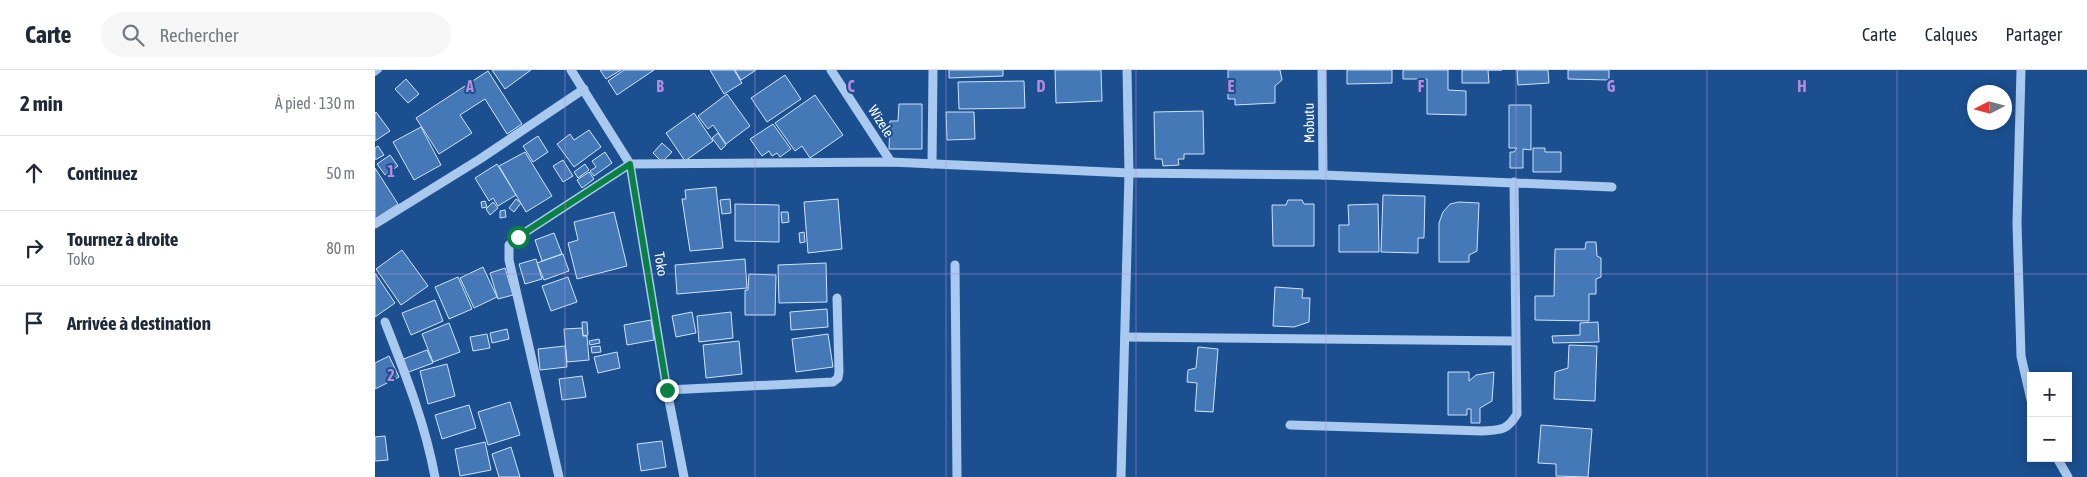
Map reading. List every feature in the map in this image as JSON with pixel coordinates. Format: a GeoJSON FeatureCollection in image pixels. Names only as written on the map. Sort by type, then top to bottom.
{"type":"FeatureCollection","features":[{"type":"Feature","properties":{"kind":"street","name":"Toko"},"geometry":{"type":"LineString","coordinates":[[571,70],[630,164],[667,390],[684,477]]}},
{"type":"Feature","properties":{"kind":"street","name":"Wizele"},"geometry":{"type":"LineString","coordinates":[[831,70],[891,162]]}},
{"type":"Feature","properties":{"kind":"street"},"geometry":{"type":"LineString","coordinates":[[932,164],[933,70]]}},
{"type":"Feature","properties":{"kind":"street"},"geometry":{"type":"LineString","coordinates":[[1121,477],[1129,173],[1127,70]]}},
{"type":"Feature","properties":{"kind":"street","name":"Mobutu"},"geometry":{"type":"LineString","coordinates":[[1322,70],[1323,175]]}},
{"type":"Feature","properties":{"kind":"street"},"geometry":{"type":"LineString","coordinates":[[2021,70],[2017,232],[2021,356],[2027,382]]}},
{"type":"Feature","properties":{"kind":"street"},"geometry":{"type":"LineString","coordinates":[[375,224],[480,159],[584,89]]}},
{"type":"Feature","properties":{"kind":"street"},"geometry":{"type":"LineString","coordinates":[[559,477],[509,260],[509,245],[518,237],[630,164],[891,162],[1129,173],[1323,175],[1612,187]]}},
{"type":"Feature","properties":{"kind":"street"},"geometry":{"type":"LineString","coordinates":[[1290,425],[1482,431],[1502,430],[1512,422],[1517,414],[1514,182]]}},
{"type":"Feature","properties":{"kind":"street"},"geometry":{"type":"LineString","coordinates":[[955,266],[957,477]]}},
{"type":"Feature","properties":{"kind":"street"},"geometry":{"type":"LineString","coordinates":[[667,390],[833,382],[838,378],[839,372],[837,298]]}},
{"type":"Feature","properties":{"kind":"street"},"geometry":{"type":"LineString","coordinates":[[385,322],[418,408],[435,477]]}},
{"type":"Feature","properties":{"kind":"street"},"geometry":{"type":"LineString","coordinates":[[1125,337],[1515,340]]}},
{"type":"Feature","properties":{"kind":"street"},"geometry":{"type":"LineString","coordinates":[[2059,462],[2068,477]]}},
{"type":"Feature","properties":{"kind":"building"},"geometry":{"type":"Polygon","coordinates":[[[492,70],[531,70],[505,89],[492,70]]]}},
{"type":"Feature","properties":{"kind":"building"},"geometry":{"type":"Polygon","coordinates":[[[600,70],[621,70],[606,79],[600,70]]]}},
{"type":"Feature","properties":{"kind":"building"},"geometry":{"type":"Polygon","coordinates":[[[624,70],[654,70],[617,95],[608,81],[624,70]]]}},
{"type":"Feature","properties":{"kind":"building"},"geometry":{"type":"Polygon","coordinates":[[[710,70],[734,70],[742,83],[724,94],[710,70]]]}},
{"type":"Feature","properties":{"kind":"building"},"geometry":{"type":"Polygon","coordinates":[[[735,70],[756,70],[741,80],[735,70]]]}},
{"type":"Feature","properties":{"kind":"building"},"geometry":{"type":"Polygon","coordinates":[[[949,70],[1003,70],[1003,76],[949,78],[949,70]]]}},
{"type":"Feature","properties":{"kind":"building"},"geometry":{"type":"Polygon","coordinates":[[[1055,70],[1101,70],[1102,101],[1056,103],[1055,70]]]}},
{"type":"Feature","properties":{"kind":"building"},"geometry":{"type":"Polygon","coordinates":[[[1228,70],[1280,70],[1282,80],[1275,86],[1275,103],[1235,105],[1235,99],[1228,99],[1228,70]]]}},
{"type":"Feature","properties":{"kind":"building"},"geometry":{"type":"Polygon","coordinates":[[[1347,70],[1392,70],[1392,83],[1347,84],[1347,70]]]}},
{"type":"Feature","properties":{"kind":"building"},"geometry":{"type":"Polygon","coordinates":[[[1403,70],[1448,70],[1448,90],[1466,91],[1466,115],[1427,114],[1427,79],[1403,79],[1403,70]]]}},
{"type":"Feature","properties":{"kind":"building"},"geometry":{"type":"Polygon","coordinates":[[[1462,70],[1488,70],[1489,83],[1462,83],[1462,70]]]}},
{"type":"Feature","properties":{"kind":"building"},"geometry":{"type":"Polygon","coordinates":[[[1517,70],[1548,70],[1549,83],[1518,85],[1517,70]]]}},
{"type":"Feature","properties":{"kind":"building"},"geometry":{"type":"Polygon","coordinates":[[[1568,70],[1609,70],[1609,80],[1568,79],[1568,70]]]}},
{"type":"Feature","properties":{"kind":"building"},"geometry":{"type":"Polygon","coordinates":[[[488,71],[522,124],[507,134],[485,99],[460,115],[472,133],[439,154],[416,118],[488,71]]]}},
{"type":"Feature","properties":{"kind":"building"},"geometry":{"type":"Polygon","coordinates":[[[785,75],[801,99],[767,122],[751,98],[785,75]]]}},
{"type":"Feature","properties":{"kind":"building"},"geometry":{"type":"Polygon","coordinates":[[[406,79],[419,94],[408,103],[395,89],[406,79]]]}},
{"type":"Feature","properties":{"kind":"building"},"geometry":{"type":"Polygon","coordinates":[[[1024,81],[1025,108],[959,109],[958,82],[1024,81]]]}},
{"type":"Feature","properties":{"kind":"building"},"geometry":{"type":"Polygon","coordinates":[[[727,94],[750,126],[726,144],[713,125],[708,129],[698,116],[727,94]]]}},
{"type":"Feature","properties":{"kind":"building"},"geometry":{"type":"Polygon","coordinates":[[[815,95],[843,135],[810,158],[802,146],[795,151],[775,123],[815,95]]]}},
{"type":"Feature","properties":{"kind":"building"},"geometry":{"type":"Polygon","coordinates":[[[899,104],[922,104],[922,149],[889,149],[890,121],[898,121],[899,104]]]}},
{"type":"Feature","properties":{"kind":"building"},"geometry":{"type":"Polygon","coordinates":[[[1509,105],[1531,105],[1531,150],[1523,149],[1523,168],[1510,168],[1510,152],[1514,152],[1517,148],[1509,148],[1509,105]]]}},
{"type":"Feature","properties":{"kind":"building"},"geometry":{"type":"Polygon","coordinates":[[[1203,111],[1204,154],[1184,154],[1184,159],[1178,159],[1179,165],[1163,166],[1162,159],[1155,159],[1154,112],[1203,111]]]}},
{"type":"Feature","properties":{"kind":"building"},"geometry":{"type":"Polygon","coordinates":[[[946,112],[974,112],[975,139],[947,140],[946,112]]]}},
{"type":"Feature","properties":{"kind":"building"},"geometry":{"type":"Polygon","coordinates":[[[375,113],[390,131],[375,141],[375,113]]]}},
{"type":"Feature","properties":{"kind":"building"},"geometry":{"type":"Polygon","coordinates":[[[694,113],[713,141],[685,161],[666,133],[694,113]]]}},
{"type":"Feature","properties":{"kind":"building"},"geometry":{"type":"Polygon","coordinates":[[[773,124],[791,149],[780,157],[777,153],[772,156],[769,151],[762,156],[750,139],[773,124]]]}},
{"type":"Feature","properties":{"kind":"building"},"geometry":{"type":"Polygon","coordinates":[[[421,127],[441,165],[414,180],[393,142],[421,127]]]}},
{"type":"Feature","properties":{"kind":"building"},"geometry":{"type":"Polygon","coordinates":[[[589,130],[601,147],[574,167],[557,144],[570,134],[574,140],[589,130]]]}},
{"type":"Feature","properties":{"kind":"building"},"geometry":{"type":"Polygon","coordinates":[[[718,133],[726,145],[721,150],[712,138],[718,133]]]}},
{"type":"Feature","properties":{"kind":"building"},"geometry":{"type":"Polygon","coordinates":[[[538,136],[548,152],[533,162],[523,146],[538,136]]]}},
{"type":"Feature","properties":{"kind":"building"},"geometry":{"type":"Polygon","coordinates":[[[662,143],[672,152],[662,162],[653,153],[662,143]]]}},
{"type":"Feature","properties":{"kind":"building"},"geometry":{"type":"Polygon","coordinates":[[[378,146],[384,155],[375,160],[375,148],[378,146]]]}},
{"type":"Feature","properties":{"kind":"building"},"geometry":{"type":"Polygon","coordinates":[[[1533,148],[1545,148],[1545,152],[1561,152],[1561,172],[1533,172],[1533,148]]]}},
{"type":"Feature","properties":{"kind":"building"},"geometry":{"type":"Polygon","coordinates":[[[525,152],[552,196],[526,212],[499,166],[525,152]]]}},
{"type":"Feature","properties":{"kind":"building"},"geometry":{"type":"Polygon","coordinates":[[[605,152],[612,163],[594,176],[590,171],[596,167],[592,161],[605,152]]]}},
{"type":"Feature","properties":{"kind":"building"},"geometry":{"type":"Polygon","coordinates":[[[390,155],[398,166],[385,175],[377,164],[390,155]]]}},
{"type":"Feature","properties":{"kind":"building"},"geometry":{"type":"Polygon","coordinates":[[[563,160],[573,176],[563,182],[553,166],[563,160]]]}},
{"type":"Feature","properties":{"kind":"building"},"geometry":{"type":"Polygon","coordinates":[[[497,164],[516,195],[498,206],[493,198],[489,201],[475,178],[497,164]]]}},
{"type":"Feature","properties":{"kind":"building"},"geometry":{"type":"Polygon","coordinates":[[[585,164],[589,170],[578,178],[574,172],[585,164]]]}},
{"type":"Feature","properties":{"kind":"building"},"geometry":{"type":"Polygon","coordinates":[[[375,168],[398,204],[375,219],[375,168]]]}},
{"type":"Feature","properties":{"kind":"building"},"geometry":{"type":"Polygon","coordinates":[[[589,172],[594,179],[582,188],[577,180],[589,172]]]}},
{"type":"Feature","properties":{"kind":"building"},"geometry":{"type":"Polygon","coordinates":[[[716,187],[723,248],[690,251],[682,199],[686,199],[685,190],[716,187]]]}},
{"type":"Feature","properties":{"kind":"building"},"geometry":{"type":"Polygon","coordinates":[[[1383,195],[1425,196],[1424,238],[1418,238],[1418,253],[1381,252],[1383,195]]]}},
{"type":"Feature","properties":{"kind":"building"},"geometry":{"type":"Polygon","coordinates":[[[516,199],[521,203],[514,212],[509,208],[516,199]]]}},
{"type":"Feature","properties":{"kind":"building"},"geometry":{"type":"Polygon","coordinates":[[[730,199],[731,213],[722,214],[720,200],[730,199]]]}},
{"type":"Feature","properties":{"kind":"building"},"geometry":{"type":"Polygon","coordinates":[[[838,199],[842,249],[808,253],[804,202],[838,199]]]}},
{"type":"Feature","properties":{"kind":"building"},"geometry":{"type":"Polygon","coordinates":[[[1288,200],[1302,200],[1304,204],[1314,204],[1314,246],[1273,246],[1272,205],[1286,205],[1288,200]]]}},
{"type":"Feature","properties":{"kind":"building"},"geometry":{"type":"Polygon","coordinates":[[[485,201],[487,207],[482,208],[481,202],[485,201]]]}},
{"type":"Feature","properties":{"kind":"building"},"geometry":{"type":"Polygon","coordinates":[[[493,202],[498,208],[490,215],[486,209],[493,202]]]}},
{"type":"Feature","properties":{"kind":"building"},"geometry":{"type":"Polygon","coordinates":[[[1459,202],[1479,203],[1477,251],[1469,255],[1469,262],[1439,262],[1439,223],[1443,212],[1450,204],[1459,202]]]}},
{"type":"Feature","properties":{"kind":"building"},"geometry":{"type":"Polygon","coordinates":[[[735,204],[779,205],[779,242],[735,241],[735,204]]]}},
{"type":"Feature","properties":{"kind":"building"},"geometry":{"type":"Polygon","coordinates":[[[1378,204],[1379,252],[1339,252],[1339,225],[1349,225],[1348,205],[1378,204]]]}},
{"type":"Feature","properties":{"kind":"building"},"geometry":{"type":"Polygon","coordinates":[[[505,210],[506,217],[500,218],[500,211],[505,210]]]}},
{"type":"Feature","properties":{"kind":"building"},"geometry":{"type":"Polygon","coordinates":[[[614,212],[627,266],[577,279],[568,243],[578,240],[574,222],[614,212]]]}},
{"type":"Feature","properties":{"kind":"building"},"geometry":{"type":"Polygon","coordinates":[[[781,212],[788,212],[789,222],[782,223],[781,212]]]}},
{"type":"Feature","properties":{"kind":"building"},"geometry":{"type":"Polygon","coordinates":[[[804,232],[805,242],[800,243],[799,233],[804,232]]]}},
{"type":"Feature","properties":{"kind":"building"},"geometry":{"type":"Polygon","coordinates":[[[554,233],[562,254],[542,261],[535,240],[554,233]]]}},
{"type":"Feature","properties":{"kind":"building"},"geometry":{"type":"Polygon","coordinates":[[[1586,242],[1596,242],[1597,256],[1601,258],[1601,277],[1596,279],[1596,294],[1589,294],[1589,321],[1535,320],[1535,296],[1554,296],[1555,249],[1585,249],[1586,242]]]}},
{"type":"Feature","properties":{"kind":"building"},"geometry":{"type":"Polygon","coordinates":[[[402,250],[428,286],[401,305],[376,269],[402,250]]]}},
{"type":"Feature","properties":{"kind":"building"},"geometry":{"type":"Polygon","coordinates":[[[563,254],[569,271],[544,280],[537,263],[563,254]]]}},
{"type":"Feature","properties":{"kind":"building"},"geometry":{"type":"Polygon","coordinates":[[[536,259],[542,279],[525,284],[519,264],[536,259]]]}},
{"type":"Feature","properties":{"kind":"building"},"geometry":{"type":"Polygon","coordinates":[[[745,259],[747,288],[677,294],[675,265],[745,259]]]}},
{"type":"Feature","properties":{"kind":"building"},"geometry":{"type":"Polygon","coordinates":[[[826,263],[827,302],[779,303],[778,265],[826,263]]]}},
{"type":"Feature","properties":{"kind":"building"},"geometry":{"type":"Polygon","coordinates":[[[483,267],[497,297],[474,308],[460,278],[483,267]]]}},
{"type":"Feature","properties":{"kind":"building"},"geometry":{"type":"Polygon","coordinates":[[[505,268],[513,295],[498,299],[490,273],[505,268]]]}},
{"type":"Feature","properties":{"kind":"building"},"geometry":{"type":"Polygon","coordinates":[[[375,273],[395,303],[375,317],[375,273]]]}},
{"type":"Feature","properties":{"kind":"building"},"geometry":{"type":"Polygon","coordinates":[[[749,274],[776,275],[775,315],[745,315],[745,290],[748,290],[749,274]]]}},
{"type":"Feature","properties":{"kind":"building"},"geometry":{"type":"Polygon","coordinates":[[[458,277],[472,309],[449,319],[435,287],[458,277]]]}},
{"type":"Feature","properties":{"kind":"building"},"geometry":{"type":"Polygon","coordinates":[[[568,277],[577,302],[551,311],[542,286],[568,277]]]}},
{"type":"Feature","properties":{"kind":"building"},"geometry":{"type":"Polygon","coordinates":[[[1275,287],[1303,289],[1302,298],[1310,298],[1309,322],[1294,327],[1273,326],[1275,287]]]}},
{"type":"Feature","properties":{"kind":"building"},"geometry":{"type":"Polygon","coordinates":[[[435,300],[443,321],[411,335],[402,313],[435,300]]]}},
{"type":"Feature","properties":{"kind":"building"},"geometry":{"type":"Polygon","coordinates":[[[827,309],[828,327],[791,330],[790,312],[827,309]]]}},
{"type":"Feature","properties":{"kind":"building"},"geometry":{"type":"Polygon","coordinates":[[[692,312],[696,333],[676,337],[672,316],[692,312]]]}},
{"type":"Feature","properties":{"kind":"building"},"geometry":{"type":"Polygon","coordinates":[[[731,312],[733,338],[699,342],[697,316],[731,312]]]}},
{"type":"Feature","properties":{"kind":"building"},"geometry":{"type":"Polygon","coordinates":[[[651,320],[654,340],[627,345],[624,325],[651,320]]]}},
{"type":"Feature","properties":{"kind":"building"},"geometry":{"type":"Polygon","coordinates":[[[582,322],[587,322],[588,335],[583,336],[582,322]]]}},
{"type":"Feature","properties":{"kind":"building"},"geometry":{"type":"Polygon","coordinates":[[[1598,322],[1599,342],[1553,343],[1552,336],[1580,335],[1580,323],[1598,322]]]}},
{"type":"Feature","properties":{"kind":"building"},"geometry":{"type":"Polygon","coordinates":[[[449,323],[460,352],[433,362],[422,334],[449,323]]]}},
{"type":"Feature","properties":{"kind":"building"},"geometry":{"type":"Polygon","coordinates":[[[582,328],[583,336],[587,336],[589,360],[567,362],[564,329],[582,328]]]}},
{"type":"Feature","properties":{"kind":"building"},"geometry":{"type":"Polygon","coordinates":[[[507,329],[509,339],[492,343],[490,333],[507,329]]]}},
{"type":"Feature","properties":{"kind":"building"},"geometry":{"type":"Polygon","coordinates":[[[487,334],[490,348],[473,351],[470,337],[487,334]]]}},
{"type":"Feature","properties":{"kind":"building"},"geometry":{"type":"Polygon","coordinates":[[[828,334],[833,367],[796,372],[792,339],[828,334]]]}},
{"type":"Feature","properties":{"kind":"building"},"geometry":{"type":"Polygon","coordinates":[[[599,339],[600,343],[590,345],[589,341],[599,339]]]}},
{"type":"Feature","properties":{"kind":"building"},"geometry":{"type":"Polygon","coordinates":[[[739,341],[742,374],[706,378],[703,345],[739,341]]]}},
{"type":"Feature","properties":{"kind":"building"},"geometry":{"type":"Polygon","coordinates":[[[1569,345],[1597,346],[1595,401],[1554,399],[1555,372],[1568,368],[1569,345]]]}},
{"type":"Feature","properties":{"kind":"building"},"geometry":{"type":"Polygon","coordinates":[[[565,346],[567,367],[540,370],[538,349],[565,346]]]}},
{"type":"Feature","properties":{"kind":"building"},"geometry":{"type":"Polygon","coordinates":[[[600,346],[601,352],[592,353],[591,347],[600,346]]]}},
{"type":"Feature","properties":{"kind":"building"},"geometry":{"type":"Polygon","coordinates":[[[1198,347],[1218,349],[1213,412],[1195,411],[1197,383],[1187,382],[1188,370],[1196,368],[1198,347]]]}},
{"type":"Feature","properties":{"kind":"building"},"geometry":{"type":"Polygon","coordinates":[[[427,350],[433,363],[406,373],[401,360],[427,350]]]}},
{"type":"Feature","properties":{"kind":"building"},"geometry":{"type":"Polygon","coordinates":[[[617,352],[620,368],[598,373],[594,357],[617,352]]]}},
{"type":"Feature","properties":{"kind":"building"},"geometry":{"type":"Polygon","coordinates":[[[389,356],[399,377],[375,389],[375,363],[389,356]]]}},
{"type":"Feature","properties":{"kind":"building"},"geometry":{"type":"Polygon","coordinates":[[[447,364],[455,396],[428,404],[420,371],[447,364]]]}},
{"type":"Feature","properties":{"kind":"building"},"geometry":{"type":"Polygon","coordinates":[[[1448,372],[1469,372],[1469,381],[1476,375],[1494,372],[1492,401],[1480,408],[1480,423],[1471,423],[1471,409],[1467,409],[1467,415],[1448,415],[1448,372]]]}},
{"type":"Feature","properties":{"kind":"building"},"geometry":{"type":"Polygon","coordinates":[[[582,376],[586,397],[562,400],[559,379],[582,376]]]}},
{"type":"Feature","properties":{"kind":"building"},"geometry":{"type":"Polygon","coordinates":[[[510,402],[520,435],[488,445],[478,412],[510,402]]]}},
{"type":"Feature","properties":{"kind":"building"},"geometry":{"type":"Polygon","coordinates":[[[469,405],[476,428],[442,439],[435,415],[469,405]]]}},
{"type":"Feature","properties":{"kind":"building"},"geometry":{"type":"Polygon","coordinates":[[[1541,425],[1592,429],[1588,477],[1556,476],[1556,464],[1538,463],[1541,425]]]}},
{"type":"Feature","properties":{"kind":"building"},"geometry":{"type":"Polygon","coordinates":[[[385,436],[388,460],[375,461],[375,437],[385,436]]]}},
{"type":"Feature","properties":{"kind":"building"},"geometry":{"type":"Polygon","coordinates":[[[662,441],[666,467],[641,471],[637,444],[662,441]]]}},
{"type":"Feature","properties":{"kind":"building"},"geometry":{"type":"Polygon","coordinates":[[[485,442],[491,470],[460,476],[455,449],[485,442]]]}},
{"type":"Feature","properties":{"kind":"building"},"geometry":{"type":"Polygon","coordinates":[[[511,447],[520,477],[499,477],[492,454],[511,447]]]}},
{"type":"Feature","properties":{"kind":"waterway"},"geometry":{"type":"LineString","coordinates":[[375,73],[379,70]]}},
{"type":"Feature","properties":{"kind":"route"},"geometry":{"type":"LineString","coordinates":[[518,237],[630,164],[667,390]]}}]}
